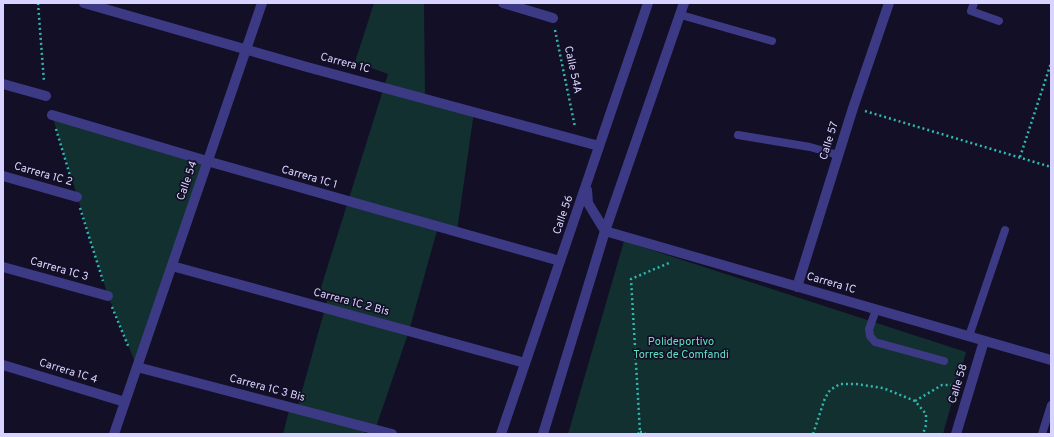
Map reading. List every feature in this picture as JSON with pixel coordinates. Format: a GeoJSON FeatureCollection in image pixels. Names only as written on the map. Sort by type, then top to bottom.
{"type":"FeatureCollection","features":[{"type":"Feature","properties":{"kind":"street","name":"Carrera 1C"},"geometry":{"type":"LineString","coordinates":[[84,3],[246,50],[599,146]]}},
{"type":"Feature","properties":{"kind":"street","name":"Calle 54"},"geometry":{"type":"LineString","coordinates":[[114,434],[262,3]]}},
{"type":"Feature","properties":{"kind":"street"},"geometry":{"type":"LineString","coordinates":[[503,3],[553,18]]}},
{"type":"Feature","properties":{"kind":"street","name":"Calle 56"},"geometry":{"type":"LineString","coordinates":[[501,434],[648,3]]}},
{"type":"Feature","properties":{"kind":"street"},"geometry":{"type":"LineString","coordinates":[[543,434],[605,232],[684,3]]}},
{"type":"Feature","properties":{"kind":"street","name":"Calle 57"},"geometry":{"type":"LineString","coordinates":[[797,287],[853,108],[889,3]]}},
{"type":"Feature","properties":{"kind":"street"},"geometry":{"type":"LineString","coordinates":[[3,84],[46,96]]}},
{"type":"Feature","properties":{"kind":"street","name":"Carrera 1C 1"},"geometry":{"type":"LineString","coordinates":[[52,115],[207,161],[560,261]]}},
{"type":"Feature","properties":{"kind":"street","name":"Carrera 1C 2"},"geometry":{"type":"LineString","coordinates":[[3,176],[76,197]]}},
{"type":"Feature","properties":{"kind":"street"},"geometry":{"type":"LineString","coordinates":[[587,184],[588,203],[605,232]]}},
{"type":"Feature","properties":{"kind":"street","name":"Carrera 1C"},"geometry":{"type":"LineString","coordinates":[[605,232],[1051,360]]}},
{"type":"Feature","properties":{"kind":"street","name":"Carrera 1C 2 Bis"},"geometry":{"type":"LineString","coordinates":[[172,266],[525,363]]}},
{"type":"Feature","properties":{"kind":"street","name":"Carrera 1C 3"},"geometry":{"type":"LineString","coordinates":[[3,267],[108,296]]}},
{"type":"Feature","properties":{"kind":"street","name":"Calle 58"},"geometry":{"type":"LineString","coordinates":[[956,434],[984,341]]}},
{"type":"Feature","properties":{"kind":"street","name":"Carrera 1C 4"},"geometry":{"type":"LineString","coordinates":[[3,365],[125,402]]}},
{"type":"Feature","properties":{"kind":"street","name":"Carrera 1C 3 Bis"},"geometry":{"type":"LineString","coordinates":[[137,367],[392,434]]}},
{"type":"Feature","properties":{"kind":"lane"},"geometry":{"type":"LineString","coordinates":[[974,3],[971,11],[999,21]]}},
{"type":"Feature","properties":{"kind":"lane"},"geometry":{"type":"LineString","coordinates":[[680,15],[772,41]]}},
{"type":"Feature","properties":{"kind":"lane"},"geometry":{"type":"LineString","coordinates":[[738,136],[810,147],[838,155]]}},
{"type":"Feature","properties":{"kind":"lane"},"geometry":{"type":"LineString","coordinates":[[969,336],[1005,230]]}},
{"type":"Feature","properties":{"kind":"lane"},"geometry":{"type":"LineString","coordinates":[[876,310],[869,329],[870,336],[875,342],[944,361]]}},
{"type":"Feature","properties":{"kind":"lane"},"geometry":{"type":"LineString","coordinates":[[1042,434],[1051,405]]}},
{"type":"Feature","properties":{"kind":"path"},"geometry":{"type":"LineString","coordinates":[[38,3],[46,96]]}},
{"type":"Feature","properties":{"kind":"path","name":"Calle 54A"},"geometry":{"type":"LineString","coordinates":[[553,18],[578,141]]}},
{"type":"Feature","properties":{"kind":"path"},"geometry":{"type":"LineString","coordinates":[[1020,157],[1051,62]]}},
{"type":"Feature","properties":{"kind":"path"},"geometry":{"type":"LineString","coordinates":[[853,108],[1051,166]]}},
{"type":"Feature","properties":{"kind":"path"},"geometry":{"type":"LineString","coordinates":[[52,115],[76,197],[108,296],[137,367]]}},
{"type":"Feature","properties":{"kind":"path"},"geometry":{"type":"LineString","coordinates":[[645,434],[644,432],[639,433],[631,279],[673,262]]}},
{"type":"Feature","properties":{"kind":"path"},"geometry":{"type":"LineString","coordinates":[[813,434],[825,398],[830,390],[840,384],[856,384],[882,388],[915,401],[926,414],[926,425],[923,434]]}},
{"type":"Feature","properties":{"kind":"path"},"geometry":{"type":"LineString","coordinates":[[915,401],[942,385],[971,384]]}},
{"type":"Feature","properties":{"kind":"green space"},"geometry":{"type":"Polygon","coordinates":[[[374,3],[424,3],[425,96],[474,112],[457,231],[438,227],[409,331],[375,430],[366,428],[364,434],[283,434],[290,407],[297,409],[327,301],[318,297],[388,74],[355,62],[374,3]]]}},
{"type":"Feature","properties":{"kind":"green space"},"geometry":{"type":"Polygon","coordinates":[[[52,115],[207,161],[137,367],[108,296],[52,115]]]}},
{"type":"Feature","properties":{"kind":"green space","name":"Polideportivo Torres de Comfandi"},"geometry":{"type":"Polygon","coordinates":[[[624,241],[966,352],[943,434],[568,434],[624,241]]]}}]}
